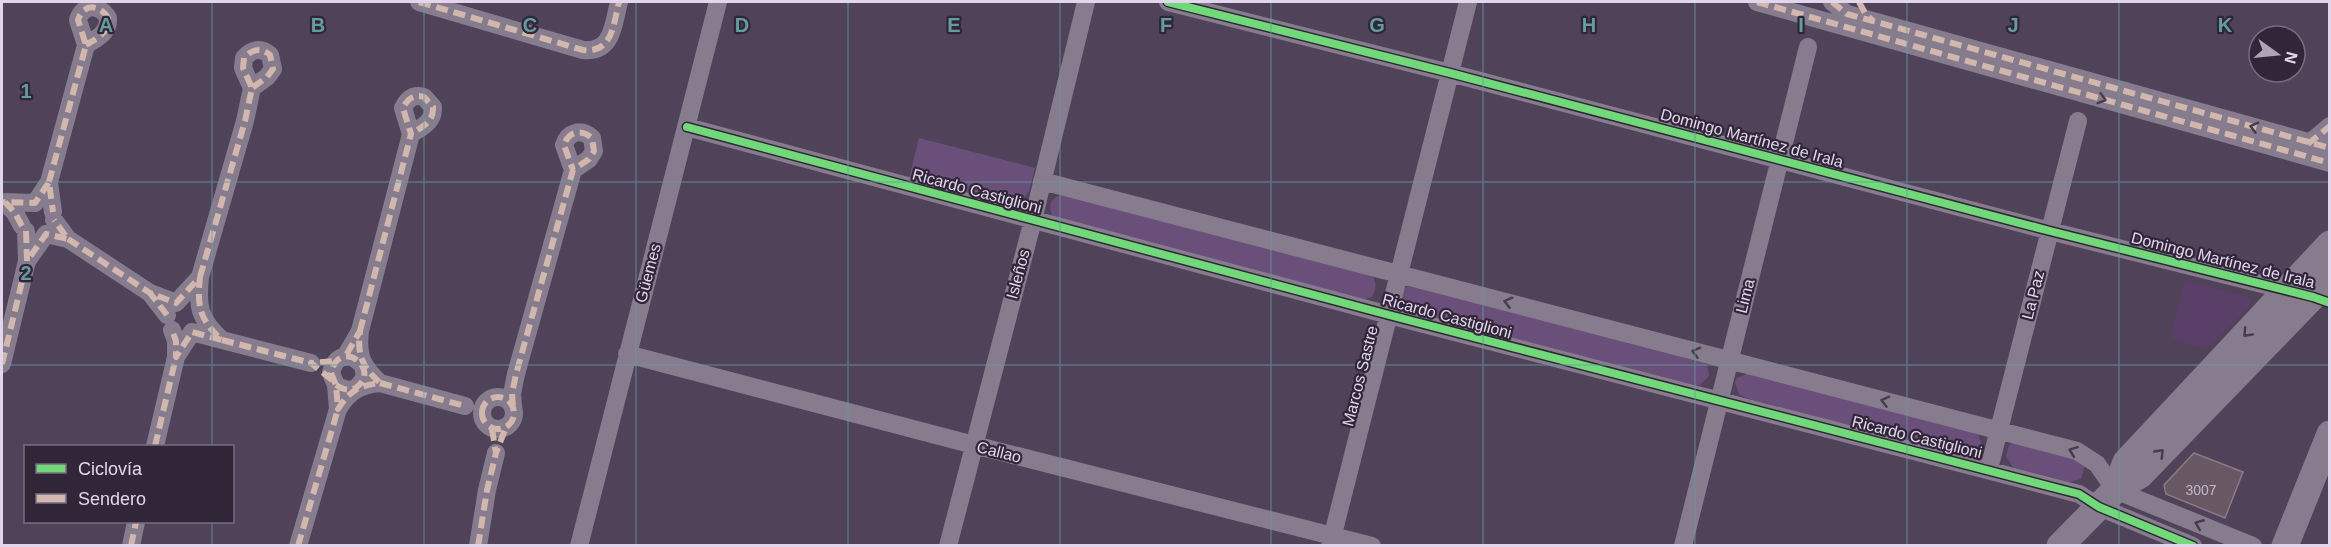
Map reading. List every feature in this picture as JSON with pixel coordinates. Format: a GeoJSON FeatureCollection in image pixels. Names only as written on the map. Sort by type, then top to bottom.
{"type":"FeatureCollection","features":[{"type":"Feature","properties":{"kind":"main road"},"geometry":{"type":"LineString","coordinates":[[2107,498],[2126,462],[2330,244]]}},
{"type":"Feature","properties":{"kind":"main road"},"geometry":{"type":"LineString","coordinates":[[2060,546],[2107,498],[2140,475],[2324,293]]}},
{"type":"Feature","properties":{"kind":"main road"},"geometry":{"type":"LineString","coordinates":[[2285,546],[2330,434]]}},
{"type":"Feature","properties":{"kind":"street"},"geometry":{"type":"LineString","coordinates":[[419,2],[444,4],[583,50],[595,51],[605,45],[619,2]]}},
{"type":"Feature","properties":{"kind":"street","name":"Güemes"},"geometry":{"type":"LineString","coordinates":[[579,546],[718,2]]}},
{"type":"Feature","properties":{"kind":"street","name":"Isleños"},"geometry":{"type":"LineString","coordinates":[[948,546],[1033,220],[1086,2]]}},
{"type":"Feature","properties":{"kind":"street","name":"Domingo Martínez de Irala"},"geometry":{"type":"LineString","coordinates":[[1168,2],[1450,73],[2050,231],[2287,290],[2324,293]]}},
{"type":"Feature","properties":{"kind":"street","name":"Marcos Sastre"},"geometry":{"type":"LineString","coordinates":[[1331,540],[1468,2]]}},
{"type":"Feature","properties":{"kind":"street"},"geometry":{"type":"LineString","coordinates":[[1757,2],[1850,14],[2304,148],[2330,163]]}},
{"type":"Feature","properties":{"kind":"street"},"geometry":{"type":"LineString","coordinates":[[1832,2],[1850,14],[2304,148],[2330,148]]}},
{"type":"Feature","properties":{"kind":"street"},"geometry":{"type":"LineString","coordinates":[[2,363],[27,261],[51,222],[49,182],[86,45]]}},
{"type":"Feature","properties":{"kind":"street","name":"Lima"},"geometry":{"type":"LineString","coordinates":[[1683,546],[1808,47]]}},
{"type":"Feature","properties":{"kind":"street"},"geometry":{"type":"LineString","coordinates":[[176,357],[201,320],[200,277],[245,121],[252,88]]}},
{"type":"Feature","properties":{"kind":"street","name":"La Paz"},"geometry":{"type":"LineString","coordinates":[[1989,469],[2078,121]]}},
{"type":"Feature","properties":{"kind":"street"},"geometry":{"type":"LineString","coordinates":[[2304,148],[2330,126]]}},
{"type":"Feature","properties":{"kind":"street","name":"Ricardo Castiglioni"},"geometry":{"type":"LineString","coordinates":[[687,128],[1389,315],[2079,494],[2107,498],[2253,546]]}},
{"type":"Feature","properties":{"kind":"street"},"geometry":{"type":"LineString","coordinates":[[297,546],[338,409],[345,397],[362,382],[365,374],[359,343],[360,331],[411,134]]}},
{"type":"Feature","properties":{"kind":"street"},"geometry":{"type":"LineString","coordinates":[[311,363],[342,389],[380,383],[465,406],[512,422],[515,414],[512,394],[516,374],[573,170]]}},
{"type":"Feature","properties":{"kind":"street"},"geometry":{"type":"LineString","coordinates":[[27,261],[23,211],[34,203],[49,182]]}},
{"type":"Feature","properties":{"kind":"street","name":"Ricardo Castiglioni"},"geometry":{"type":"LineString","coordinates":[[1042,182],[1400,273],[1728,361],[2078,451],[2097,464],[2107,498],[2193,546]]}},
{"type":"Feature","properties":{"kind":"street"},"geometry":{"type":"LineString","coordinates":[[3,201],[15,213],[24,228],[35,236],[51,222]]}},
{"type":"Feature","properties":{"kind":"street"},"geometry":{"type":"LineString","coordinates":[[3,201],[45,204],[51,222],[68,239],[150,293],[172,316],[182,334],[192,332],[311,363],[352,357],[380,383]]}},
{"type":"Feature","properties":{"kind":"street"},"geometry":{"type":"LineString","coordinates":[[155,445],[176,357],[172,316],[200,277]]}},
{"type":"Feature","properties":{"kind":"street"},"geometry":{"type":"LineString","coordinates":[[172,316],[186,301],[192,303],[199,310],[207,327],[222,340]]}},
{"type":"Feature","properties":{"kind":"street"},"geometry":{"type":"LineString","coordinates":[[338,409],[331,373],[360,331]]}},
{"type":"Feature","properties":{"kind":"street","name":"Callao"},"geometry":{"type":"LineString","coordinates":[[627,354],[1331,540],[1372,546]]}},
{"type":"Feature","properties":{"kind":"street"},"geometry":{"type":"LineString","coordinates":[[478,546],[487,490],[496,453],[492,415],[516,374]]}},
{"type":"Feature","properties":{"kind":"street"},"geometry":{"type":"LineString","coordinates":[[130,546],[136,523]]}},
{"type":"Feature","properties":{"kind":"shaded area"},"geometry":{"type":"Polygon","coordinates":[[[919,138],[1035,168],[1029,191],[1022,201],[1010,204],[909,178],[919,138]]]}},
{"type":"Feature","properties":{"kind":"shaded area"},"geometry":{"type":"Polygon","coordinates":[[[1065,194],[1373,276],[1374,291],[1372,297],[1360,300],[1059,219],[1052,215],[1050,204],[1057,197],[1065,194]]]}},
{"type":"Feature","properties":{"kind":"shaded area"},"geometry":{"type":"Polygon","coordinates":[[[2185,280],[2249,297],[2251,304],[2206,349],[2170,338],[2185,280]]]}},
{"type":"Feature","properties":{"kind":"shaded area"},"geometry":{"type":"Polygon","coordinates":[[[1410,285],[1707,364],[1709,376],[1700,385],[1695,385],[1409,312],[1400,305],[1401,290],[1410,285]]]}},
{"type":"Feature","properties":{"kind":"shaded area"},"geometry":{"type":"Polygon","coordinates":[[[1749,373],[1978,434],[1982,445],[1976,453],[1965,456],[1746,398],[1739,394],[1735,382],[1737,378],[1749,373]]]}},
{"type":"Feature","properties":{"kind":"shaded area"},"geometry":{"type":"Polygon","coordinates":[[[2015,442],[2076,455],[2085,465],[2081,479],[2069,482],[2013,467],[2006,457],[2009,445],[2015,442]]]}},
{"type":"Feature","properties":{"kind":"building"},"geometry":{"type":"Polygon","coordinates":[[[2194,453],[2243,472],[2225,518],[2166,494],[2164,485],[2194,453]]]}},
{"type":"Feature","properties":{"kind":"marked path"},"geometry":{"type":"LineString","coordinates":[[419,2],[583,50],[593,50],[606,42],[613,28],[619,2]]}},
{"type":"Feature","properties":{"kind":"marked path"},"geometry":{"type":"LineString","coordinates":[[1757,2],[2330,163]]}},
{"type":"Feature","properties":{"kind":"marked path"},"geometry":{"type":"LineString","coordinates":[[1832,2],[1847,14],[2330,148]]}},
{"type":"Feature","properties":{"kind":"marked path"},"geometry":{"type":"LineString","coordinates":[[1859,2],[1873,21]]}},
{"type":"Feature","properties":{"kind":"marked path"},"geometry":{"type":"LineString","coordinates":[[49,182],[86,45],[78,20],[80,14],[92,7],[105,13],[108,23],[102,34],[86,45]]}},
{"type":"Feature","properties":{"kind":"marked path"},"geometry":{"type":"LineString","coordinates":[[200,277],[245,121],[252,88],[243,68],[244,58],[253,51],[260,50],[270,55],[273,69],[267,77],[252,88]]}},
{"type":"Feature","properties":{"kind":"marked path"},"geometry":{"type":"LineString","coordinates":[[360,331],[411,134],[403,108],[412,98],[424,97],[433,107],[432,117],[427,124],[411,134]]}},
{"type":"Feature","properties":{"kind":"marked path"},"geometry":{"type":"LineString","coordinates":[[2308,144],[2330,126]]}},
{"type":"Feature","properties":{"kind":"marked path"},"geometry":{"type":"LineString","coordinates":[[513,406],[512,394],[516,374],[573,170],[589,159],[594,151],[592,138],[584,133],[572,134],[564,145],[573,170]]}},
{"type":"Feature","properties":{"kind":"marked path"},"geometry":{"type":"LineString","coordinates":[[22,226],[15,213],[5,202],[35,203],[49,182],[53,212]]}},
{"type":"Feature","properties":{"kind":"marked path"},"geometry":{"type":"LineString","coordinates":[[26,231],[27,261],[46,234],[68,239],[54,220]]}},
{"type":"Feature","properties":{"kind":"marked path"},"geometry":{"type":"LineString","coordinates":[[68,239],[150,293]]}},
{"type":"Feature","properties":{"kind":"marked path"},"geometry":{"type":"LineString","coordinates":[[2,364],[27,261]]}},
{"type":"Feature","properties":{"kind":"marked path"},"geometry":{"type":"LineString","coordinates":[[167,315],[150,293],[176,303],[200,277],[201,312],[208,326],[222,340],[192,332],[176,357],[176,341],[172,330]]}},
{"type":"Feature","properties":{"kind":"marked path"},"geometry":{"type":"LineString","coordinates":[[336,385],[350,390],[358,386],[363,379],[364,371],[361,364],[356,359],[342,357],[335,362],[331,373],[336,385],[338,409],[356,390],[380,383],[362,360],[359,347],[360,331],[345,357]]}},
{"type":"Feature","properties":{"kind":"marked path"},"geometry":{"type":"LineString","coordinates":[[222,340],[311,363]]}},
{"type":"Feature","properties":{"kind":"marked path"},"geometry":{"type":"LineString","coordinates":[[155,445],[176,357]]}},
{"type":"Feature","properties":{"kind":"marked path"},"geometry":{"type":"LineString","coordinates":[[332,380],[311,363],[336,361]]}},
{"type":"Feature","properties":{"kind":"marked path"},"geometry":{"type":"LineString","coordinates":[[380,383],[465,406]]}},
{"type":"Feature","properties":{"kind":"marked path"},"geometry":{"type":"LineString","coordinates":[[498,397],[510,401],[514,413],[510,425],[498,429],[486,425],[482,413],[486,401],[498,397]]}},
{"type":"Feature","properties":{"kind":"marked path"},"geometry":{"type":"LineString","coordinates":[[298,546],[338,409]]}},
{"type":"Feature","properties":{"kind":"marked path"},"geometry":{"type":"LineString","coordinates":[[492,429],[496,453],[506,427]]}},
{"type":"Feature","properties":{"kind":"marked path"},"geometry":{"type":"LineString","coordinates":[[478,546],[487,490],[496,453]]}},
{"type":"Feature","properties":{"kind":"marked path"},"geometry":{"type":"LineString","coordinates":[[131,546],[136,523]]}},
{"type":"Feature","properties":{"kind":"cycle path"},"geometry":{"type":"LineString","coordinates":[[1168,2],[1450,73],[2330,303]]}},
{"type":"Feature","properties":{"kind":"cycle path"},"geometry":{"type":"LineString","coordinates":[[687,127],[1389,315],[2079,494],[2099,507],[2193,546]]}}]}
